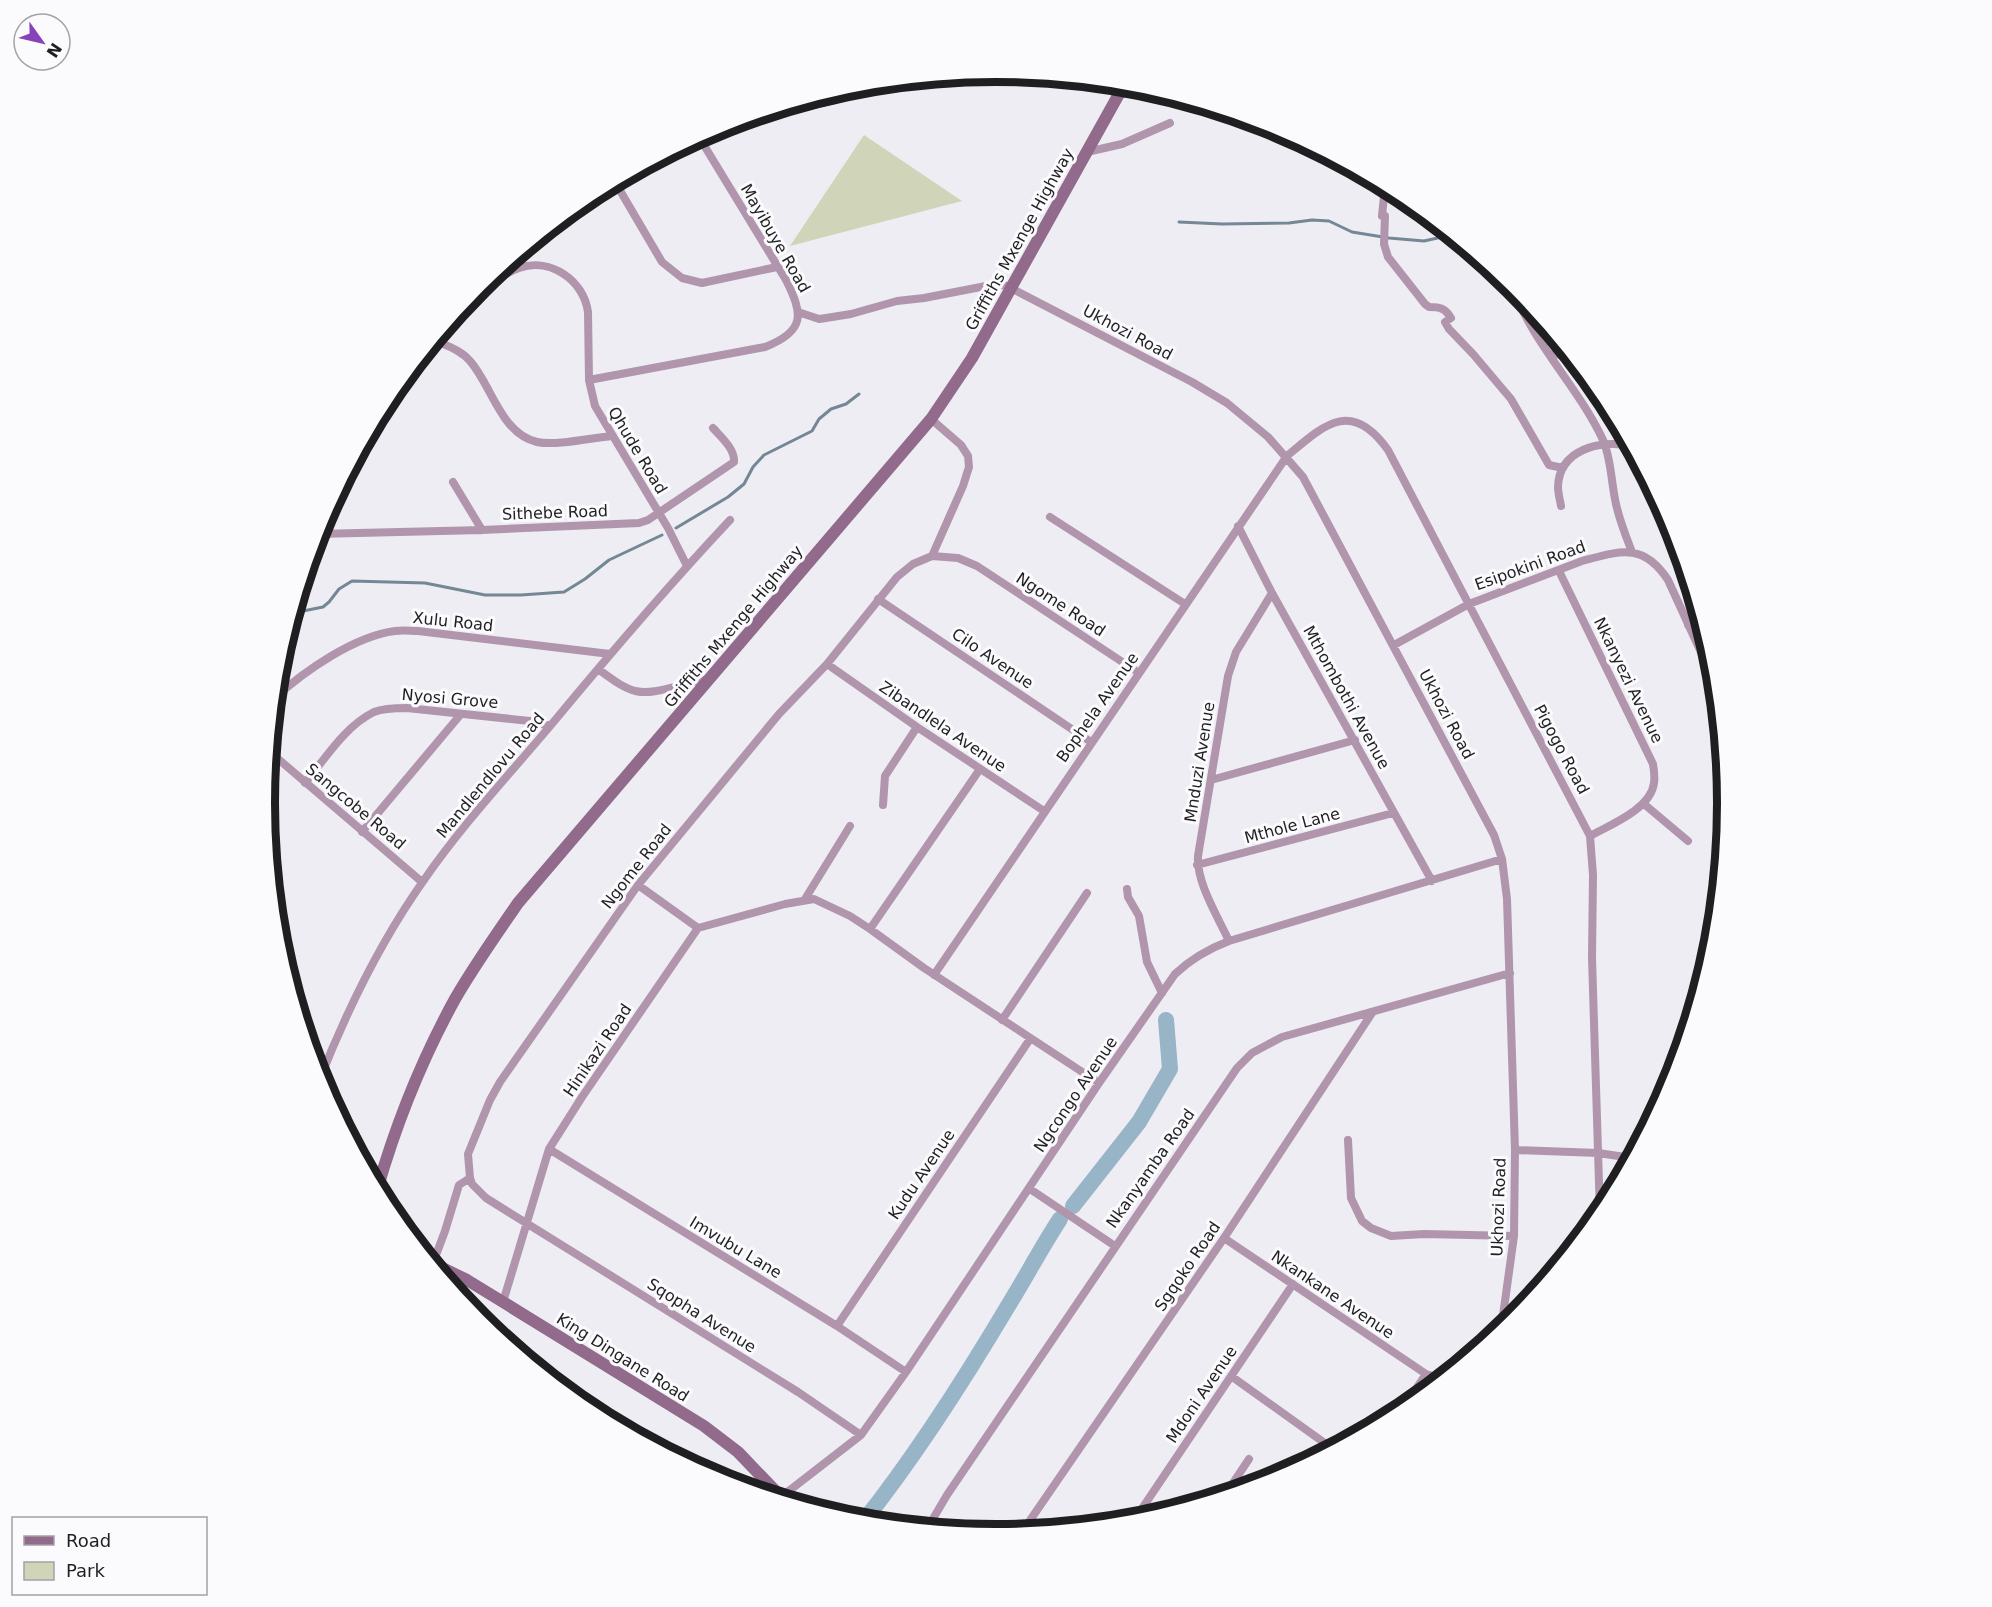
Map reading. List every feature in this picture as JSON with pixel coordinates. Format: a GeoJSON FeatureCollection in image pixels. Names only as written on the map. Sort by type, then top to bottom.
{"type":"FeatureCollection","features":[{"type":"Feature","properties":{"kind":"street","name":"Griffiths Mxenge Highway"},"geometry":{"type":"LineString","coordinates":[[381,1178],[411,1091],[455,1000],[482,955],[518,903],[931,419],[972,358],[1119,93]]}},
{"type":"Feature","properties":{"kind":"street"},"geometry":{"type":"LineString","coordinates":[[1086,152],[1122,144],[1170,123]]}},
{"type":"Feature","properties":{"kind":"street","name":"Mayibuye Road"},"geometry":{"type":"LineString","coordinates":[[589,380],[765,346],[777,342],[795,325],[799,316],[797,302],[704,145]]}},
{"type":"Feature","properties":{"kind":"street"},"geometry":{"type":"LineString","coordinates":[[619,189],[662,262],[682,278],[702,283],[777,267]]}},
{"type":"Feature","properties":{"kind":"street"},"geometry":{"type":"LineString","coordinates":[[1384,196],[1382,216],[1385,216],[1384,244],[1388,257],[1425,304],[1446,310],[1451,318],[1445,322],[1449,329],[1511,399],[1549,465],[1563,468]]}},
{"type":"Feature","properties":{"kind":"street","name":"Qhude Road"},"geometry":{"type":"LineString","coordinates":[[510,271],[522,267],[543,266],[570,278],[578,286],[587,304],[590,326],[589,380],[595,406],[659,512],[687,566]]}},
{"type":"Feature","properties":{"kind":"street"},"geometry":{"type":"LineString","coordinates":[[798,312],[819,319],[851,314],[889,303],[975,288],[1001,284],[1012,287]]}},
{"type":"Feature","properties":{"kind":"street","name":"Ukhozi Road"},"geometry":{"type":"LineString","coordinates":[[1012,287],[1192,382],[1227,403],[1250,420],[1287,456],[1303,477],[1494,835],[1502,859],[1508,899],[1515,1150],[1514,1236],[1503,1316]]}},
{"type":"Feature","properties":{"kind":"street"},"geometry":{"type":"LineString","coordinates":[[1523,312],[1582,401],[1604,444],[1620,520],[1632,552],[1644,555],[1659,567],[1668,580],[1700,651]]}},
{"type":"Feature","properties":{"kind":"street"},"geometry":{"type":"LineString","coordinates":[[442,343],[456,349],[472,363],[504,416],[522,436],[546,443],[612,436]]}},
{"type":"Feature","properties":{"kind":"street"},"geometry":{"type":"LineString","coordinates":[[1549,354],[1560,355]]}},
{"type":"Feature","properties":{"kind":"street"},"geometry":{"type":"LineString","coordinates":[[931,419],[961,445],[968,456],[969,467],[932,556]]}},
{"type":"Feature","properties":{"kind":"street","name":"Pigogo Road"},"geometry":{"type":"LineString","coordinates":[[1287,456],[1321,428],[1332,423],[1353,421],[1369,428],[1378,436],[1388,450],[1590,836],[1593,875],[1592,958],[1599,1197]]}},
{"type":"Feature","properties":{"kind":"street","name":"Sithebe Road"},"geometry":{"type":"LineString","coordinates":[[328,534],[630,524],[648,520],[734,462],[732,452],[713,428]]}},
{"type":"Feature","properties":{"kind":"street"},"geometry":{"type":"LineString","coordinates":[[1561,506],[1558,488],[1563,468],[1569,459],[1586,448],[1604,444],[1621,445]]}},
{"type":"Feature","properties":{"kind":"street","name":"Bophela Avenue"},"geometry":{"type":"LineString","coordinates":[[934,975],[1090,742],[1287,456]]}},
{"type":"Feature","properties":{"kind":"street"},"geometry":{"type":"LineString","coordinates":[[453,482],[482,530]]}},
{"type":"Feature","properties":{"kind":"street"},"geometry":{"type":"LineString","coordinates":[[1050,517],[1185,604]]}},
{"type":"Feature","properties":{"kind":"street","name":"Mandlendlovu Road"},"geometry":{"type":"LineString","coordinates":[[325,1066],[367,973],[422,882],[464,828],[610,654],[730,520]]}},
{"type":"Feature","properties":{"kind":"street","name":"Mthombothi Avenue"},"geometry":{"type":"LineString","coordinates":[[1238,526],[1272,593],[1432,881]]}},
{"type":"Feature","properties":{"kind":"street","name":"Esipokini Road"},"geometry":{"type":"LineString","coordinates":[[1394,645],[1469,604],[1582,561],[1599,556],[1632,552]]}},
{"type":"Feature","properties":{"kind":"street","name":"Ngome Road"},"geometry":{"type":"LineString","coordinates":[[470,1178],[468,1154],[474,1135],[500,1082],[638,885],[779,714],[827,664],[897,577],[913,564],[932,556],[958,558],[976,566],[1139,673]]}},
{"type":"Feature","properties":{"kind":"street","name":"Nkanyezi Avenue"},"geometry":{"type":"LineString","coordinates":[[1559,571],[1653,764],[1655,782],[1644,804]]}},
{"type":"Feature","properties":{"kind":"street","name":"Mnduzi Avenue"},"geometry":{"type":"LineString","coordinates":[[1229,941],[1204,887],[1197,865],[1228,676],[1236,652],[1272,593]]}},
{"type":"Feature","properties":{"kind":"street","name":"Cilo Avenue"},"geometry":{"type":"LineString","coordinates":[[878,599],[1090,742]]}},
{"type":"Feature","properties":{"kind":"street"},"geometry":{"type":"LineString","coordinates":[[1688,625],[1694,624]]}},
{"type":"Feature","properties":{"kind":"street","name":"Xulu Road"},"geometry":{"type":"LineString","coordinates":[[284,689],[319,663],[349,647],[394,631],[418,631],[610,654]]}},
{"type":"Feature","properties":{"kind":"street","name":"Zibandlela Avenue"},"geometry":{"type":"LineString","coordinates":[[827,664],[917,728],[1044,811]]}},
{"type":"Feature","properties":{"kind":"street"},"geometry":{"type":"LineString","coordinates":[[598,669],[621,686],[636,692],[661,690],[695,681],[709,680]]}},
{"type":"Feature","properties":{"kind":"street","name":"Nyosi Grove"},"geometry":{"type":"LineString","coordinates":[[306,783],[346,734],[362,719],[376,711],[407,708],[521,720],[550,726]]}},
{"type":"Feature","properties":{"kind":"street"},"geometry":{"type":"LineString","coordinates":[[362,832],[460,714]]}},
{"type":"Feature","properties":{"kind":"street"},"geometry":{"type":"LineString","coordinates":[[883,805],[885,776],[917,728]]}},
{"type":"Feature","properties":{"kind":"street"},"geometry":{"type":"LineString","coordinates":[[1211,780],[1355,740]]}},
{"type":"Feature","properties":{"kind":"street","name":"Sangcobe Road"},"geometry":{"type":"LineString","coordinates":[[277,758],[422,882]]}},
{"type":"Feature","properties":{"kind":"street"},"geometry":{"type":"LineString","coordinates":[[870,929],[980,769]]}},
{"type":"Feature","properties":{"kind":"street"},"geometry":{"type":"LineString","coordinates":[[1590,836],[1644,804],[1688,842]]}},
{"type":"Feature","properties":{"kind":"street","name":"Mthole Lane"},"geometry":{"type":"LineString","coordinates":[[1197,865],[1394,813]]}},
{"type":"Feature","properties":{"kind":"street"},"geometry":{"type":"LineString","coordinates":[[805,899],[850,826]]}},
{"type":"Feature","properties":{"kind":"street","name":"Ngcongo Avenue"},"geometry":{"type":"LineString","coordinates":[[788,1493],[861,1435],[1030,1189],[1099,1083],[1162,993],[1190,960],[1229,941],[1502,859]]}},
{"type":"Feature","properties":{"kind":"street"},"geometry":{"type":"LineString","coordinates":[[638,885],[698,927],[805,899],[814,899],[831,906],[870,929],[934,975],[1099,1083]]}},
{"type":"Feature","properties":{"kind":"street"},"geometry":{"type":"LineString","coordinates":[[1127,888],[1128,897],[1139,916],[1147,962],[1162,993]]}},
{"type":"Feature","properties":{"kind":"street"},"geometry":{"type":"LineString","coordinates":[[1002,1020],[1087,892]]}},
{"type":"Feature","properties":{"kind":"street","name":"Hinikazi Road"},"geometry":{"type":"LineString","coordinates":[[503,1302],[549,1149],[698,927]]}},
{"type":"Feature","properties":{"kind":"street","name":"Nkanyamba Road"},"geometry":{"type":"LineString","coordinates":[[931,1521],[1115,1246],[1237,1068],[1252,1053],[1282,1037],[1510,973]]}},
{"type":"Feature","properties":{"kind":"street","name":"Sgqoko Road"},"geometry":{"type":"LineString","coordinates":[[1028,1523],[1224,1238],[1372,1013]]}},
{"type":"Feature","properties":{"kind":"street","name":"Kudu Avenue"},"geometry":{"type":"LineString","coordinates":[[837,1326],[1030,1039]]}},
{"type":"Feature","properties":{"kind":"street"},"geometry":{"type":"LineString","coordinates":[[1348,1140],[1351,1198],[1362,1221],[1371,1228],[1391,1236],[1424,1234],[1514,1236]]}},
{"type":"Feature","properties":{"kind":"street","name":"Imvubu Lane"},"geometry":{"type":"LineString","coordinates":[[549,1149],[837,1326],[906,1372]]}},
{"type":"Feature","properties":{"kind":"street"},"geometry":{"type":"LineString","coordinates":[[1515,1150],[1624,1157]]}},
{"type":"Feature","properties":{"kind":"street"},"geometry":{"type":"LineString","coordinates":[[434,1255],[459,1185],[470,1178],[472,1184],[486,1198],[525,1223]]}},
{"type":"Feature","properties":{"kind":"street"},"geometry":{"type":"LineString","coordinates":[[1030,1189],[1115,1246]]}},
{"type":"Feature","properties":{"kind":"street","name":"Sqopha Avenue"},"geometry":{"type":"LineString","coordinates":[[525,1223],[798,1392],[861,1435]]}},
{"type":"Feature","properties":{"kind":"street","name":"Nkankane Avenue"},"geometry":{"type":"LineString","coordinates":[[1224,1238],[1426,1374],[1434,1376]]}},
{"type":"Feature","properties":{"kind":"street","name":"King Dingane Road"},"geometry":{"type":"LineString","coordinates":[[446,1269],[704,1426],[738,1452],[773,1489]]}},
{"type":"Feature","properties":{"kind":"street"},"geometry":{"type":"LineString","coordinates":[[461,1286],[467,1280]]}},
{"type":"Feature","properties":{"kind":"street","name":"Mdoni Avenue"},"geometry":{"type":"LineString","coordinates":[[1141,1510],[1293,1284]]}},
{"type":"Feature","properties":{"kind":"street"},"geometry":{"type":"LineString","coordinates":[[1415,1390],[1426,1374]]}},
{"type":"Feature","properties":{"kind":"street"},"geometry":{"type":"LineString","coordinates":[[1231,1376],[1326,1444]]}},
{"type":"Feature","properties":{"kind":"street"},"geometry":{"type":"LineString","coordinates":[[1232,1485],[1249,1459]]}},
{"type":"Feature","properties":{"kind":"green space"},"geometry":{"type":"Polygon","coordinates":[[[864,135],[962,201],[790,246],[864,135]]]}},
{"type":"Feature","properties":{"kind":"waterway"},"geometry":{"type":"LineString","coordinates":[[1179,222],[1289,223],[1312,220],[1329,221],[1352,232],[1389,238],[1424,241],[1442,237]]}},
{"type":"Feature","properties":{"kind":"waterway"},"geometry":{"type":"LineString","coordinates":[[676,528],[728,497],[744,484],[753,467],[764,455],[812,431],[819,419],[831,409],[846,404],[859,394]]}},
{"type":"Feature","properties":{"kind":"waterway"},"geometry":{"type":"LineString","coordinates":[[302,611],[323,607],[339,589],[352,581],[425,583],[485,595],[564,592],[609,560],[662,535]]}},
{"type":"Feature","properties":{"kind":"waterway"},"geometry":{"type":"LineString","coordinates":[[1073,1206],[1139,1122],[1170,1069],[1166,1020]]}},
{"type":"Feature","properties":{"kind":"waterway"},"geometry":{"type":"LineString","coordinates":[[870,1513],[957,1389],[1060,1219]]}}]}
